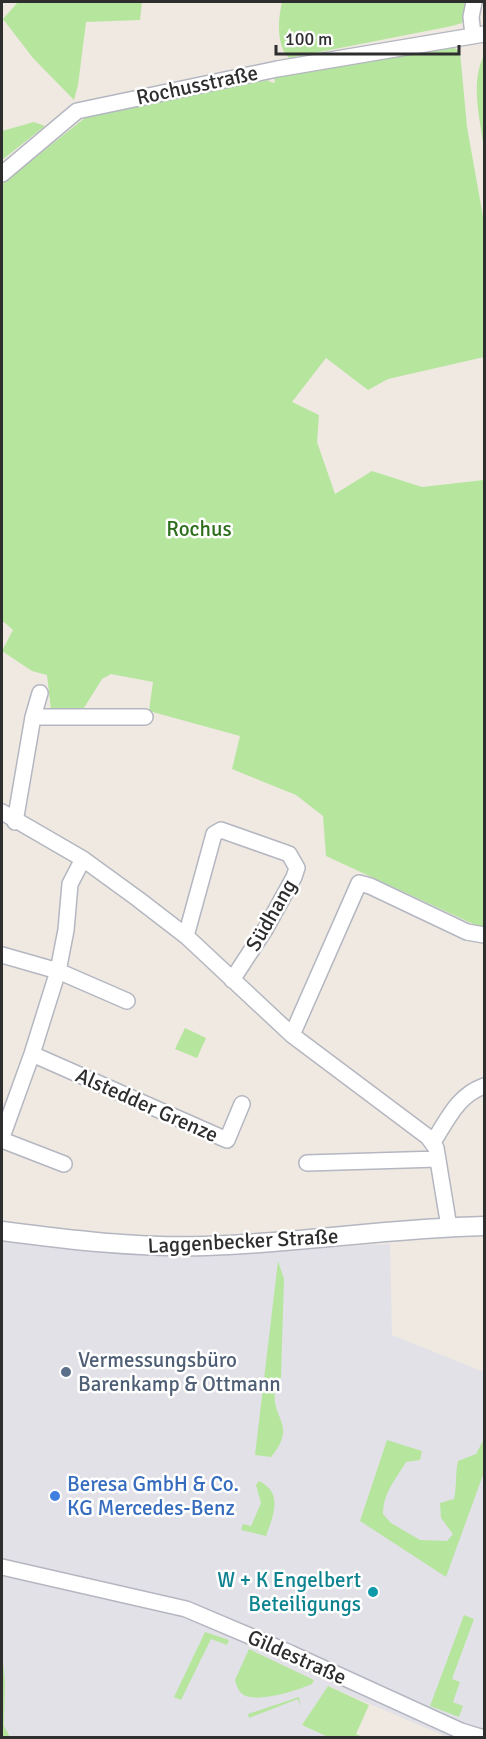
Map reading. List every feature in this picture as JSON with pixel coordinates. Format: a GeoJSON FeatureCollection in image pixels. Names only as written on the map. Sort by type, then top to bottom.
{"type":"FeatureCollection","features":[{"type":"Feature","properties":{"kind":"street"},"geometry":{"type":"LineString","coordinates":[[474,2],[471,17],[479,34]]}},
{"type":"Feature","properties":{"kind":"street","name":"Rochusstraße"},"geometry":{"type":"LineString","coordinates":[[2,174],[77,111],[277,69],[479,34]]}},
{"type":"Feature","properties":{"kind":"street"},"geometry":{"type":"LineString","coordinates":[[15,822],[33,717],[40,693]]}},
{"type":"Feature","properties":{"kind":"street"},"geometry":{"type":"LineString","coordinates":[[33,717],[145,717]]}},
{"type":"Feature","properties":{"kind":"street"},"geometry":{"type":"LineString","coordinates":[[2,812],[15,822],[83,859],[186,936],[291,1035],[433,1142],[449,1227]]}},
{"type":"Feature","properties":{"kind":"street","name":"Südhang"},"geometry":{"type":"LineString","coordinates":[[186,936],[214,834],[221,831],[289,854],[297,868],[294,877],[266,928],[232,980]]}},
{"type":"Feature","properties":{"kind":"street"},"geometry":{"type":"LineString","coordinates":[[64,1164],[2,1138],[58,971],[66,930],[70,884],[83,859]]}},
{"type":"Feature","properties":{"kind":"street"},"geometry":{"type":"LineString","coordinates":[[291,1035],[358,883],[370,886],[466,932],[484,935]]}},
{"type":"Feature","properties":{"kind":"street"},"geometry":{"type":"LineString","coordinates":[[2,955],[58,971],[127,1000]]}},
{"type":"Feature","properties":{"kind":"street","name":"Alstedder Grenze"},"geometry":{"type":"LineString","coordinates":[[32,1054],[227,1140],[242,1104]]}},
{"type":"Feature","properties":{"kind":"street"},"geometry":{"type":"LineString","coordinates":[[433,1142],[459,1101],[473,1090],[484,1086]]}},
{"type":"Feature","properties":{"kind":"street"},"geometry":{"type":"LineString","coordinates":[[307,1163],[438,1159]]}},
{"type":"Feature","properties":{"kind":"street","name":"Laggenbecker Straße"},"geometry":{"type":"LineString","coordinates":[[2,1231],[112,1244],[205,1246],[484,1226]]}},
{"type":"Feature","properties":{"kind":"street","name":"Gildestraße"},"geometry":{"type":"LineString","coordinates":[[2,1567],[186,1609],[290,1653],[461,1731],[484,1737]]}},
{"type":"Feature","properties":{"kind":"shaded area"},"geometry":{"type":"Polygon","coordinates":[[[2,1237],[113,1253],[270,1250],[390,1244],[392,1335],[484,1372],[484,1737],[447,1737],[328,1686],[302,1725],[328,1737],[10,1737],[4,1727],[5,1682],[2,1650],[2,1237]]]}},
{"type":"Feature","properties":{"kind":"green space"},"geometry":{"type":"Polygon","coordinates":[[[18,2],[142,2],[140,20],[86,22],[74,100],[33,58],[3,19],[18,2]]]}},
{"type":"Feature","properties":{"kind":"green space"},"geometry":{"type":"Polygon","coordinates":[[[282,2],[468,2],[462,23],[289,58],[280,39],[279,24],[282,2]]]}},
{"type":"Feature","properties":{"kind":"green space","name":"Rochus"},"geometry":{"type":"Polygon","coordinates":[[[452,46],[460,52],[467,127],[484,222],[484,357],[388,379],[368,390],[326,358],[292,402],[319,415],[317,442],[335,494],[372,471],[422,487],[484,480],[484,929],[326,856],[323,816],[296,795],[232,769],[240,736],[149,711],[153,682],[111,674],[102,679],[82,711],[51,710],[47,675],[32,671],[2,651],[13,630],[4,622],[2,623],[2,184],[86,117],[268,80],[275,83],[274,77],[452,46]]]}},
{"type":"Feature","properties":{"kind":"green space"},"geometry":{"type":"Polygon","coordinates":[[[484,55],[484,149],[477,89],[484,55]]]}},
{"type":"Feature","properties":{"kind":"green space"},"geometry":{"type":"Polygon","coordinates":[[[34,122],[45,126],[2,160],[2,131],[34,122]]]}},
{"type":"Feature","properties":{"kind":"green space"},"geometry":{"type":"Polygon","coordinates":[[[185,1028],[206,1038],[197,1058],[175,1049],[185,1028]]]}},
{"type":"Feature","properties":{"kind":"green space"},"geometry":{"type":"Polygon","coordinates":[[[278,1261],[284,1279],[281,1377],[275,1389],[275,1401],[283,1429],[279,1446],[271,1457],[255,1455],[278,1261]]]}},
{"type":"Feature","properties":{"kind":"green space"},"geometry":{"type":"Polygon","coordinates":[[[484,1439],[484,1472],[446,1577],[360,1521],[387,1440],[422,1451],[420,1460],[406,1462],[394,1480],[385,1499],[383,1514],[391,1523],[420,1540],[447,1541],[453,1534],[441,1518],[440,1503],[454,1499],[458,1461],[476,1454],[484,1439]]]}},
{"type":"Feature","properties":{"kind":"green space"},"geometry":{"type":"Polygon","coordinates":[[[259,1481],[267,1486],[274,1498],[273,1513],[266,1536],[241,1530],[243,1524],[251,1526],[261,1503],[256,1485],[259,1481]]]}},
{"type":"Feature","properties":{"kind":"green space"},"geometry":{"type":"Polygon","coordinates":[[[464,1615],[474,1619],[452,1679],[460,1682],[453,1702],[463,1706],[459,1717],[430,1706],[464,1615]]]}},
{"type":"Feature","properties":{"kind":"green space"},"geometry":{"type":"Polygon","coordinates":[[[205,1632],[229,1640],[227,1645],[211,1639],[181,1700],[174,1697],[205,1632]]]}},
{"type":"Feature","properties":{"kind":"green space"},"geometry":{"type":"Polygon","coordinates":[[[249,1649],[314,1680],[312,1684],[287,1693],[265,1697],[255,1698],[241,1693],[235,1680],[249,1649]]]}},
{"type":"Feature","properties":{"kind":"green space"},"geometry":{"type":"Polygon","coordinates":[[[2,1650],[5,1682],[4,1726],[10,1737],[2,1737],[2,1650]]]}},
{"type":"Feature","properties":{"kind":"green space"},"geometry":{"type":"Polygon","coordinates":[[[328,1686],[369,1705],[356,1734],[363,1737],[328,1737],[302,1725],[328,1686]]]}},
{"type":"Feature","properties":{"kind":"green space"},"geometry":{"type":"Polygon","coordinates":[[[299,1697],[301,1707],[298,1699],[249,1718],[248,1714],[299,1697]]]}},
{"type":"Feature","properties":{"kind":"place","name":"Vermessungsbüro Barenkamp & Ottmann"},"geometry":{"type":"Point","coordinates":[66,1372]}},
{"type":"Feature","properties":{"kind":"place","name":"Beresa GmbH & Co. KG Mercedes-Benz"},"geometry":{"type":"Point","coordinates":[55,1496]}},
{"type":"Feature","properties":{"kind":"place","name":"W + K Engelbert Beteiligungs"},"geometry":{"type":"Point","coordinates":[373,1592]}}]}
